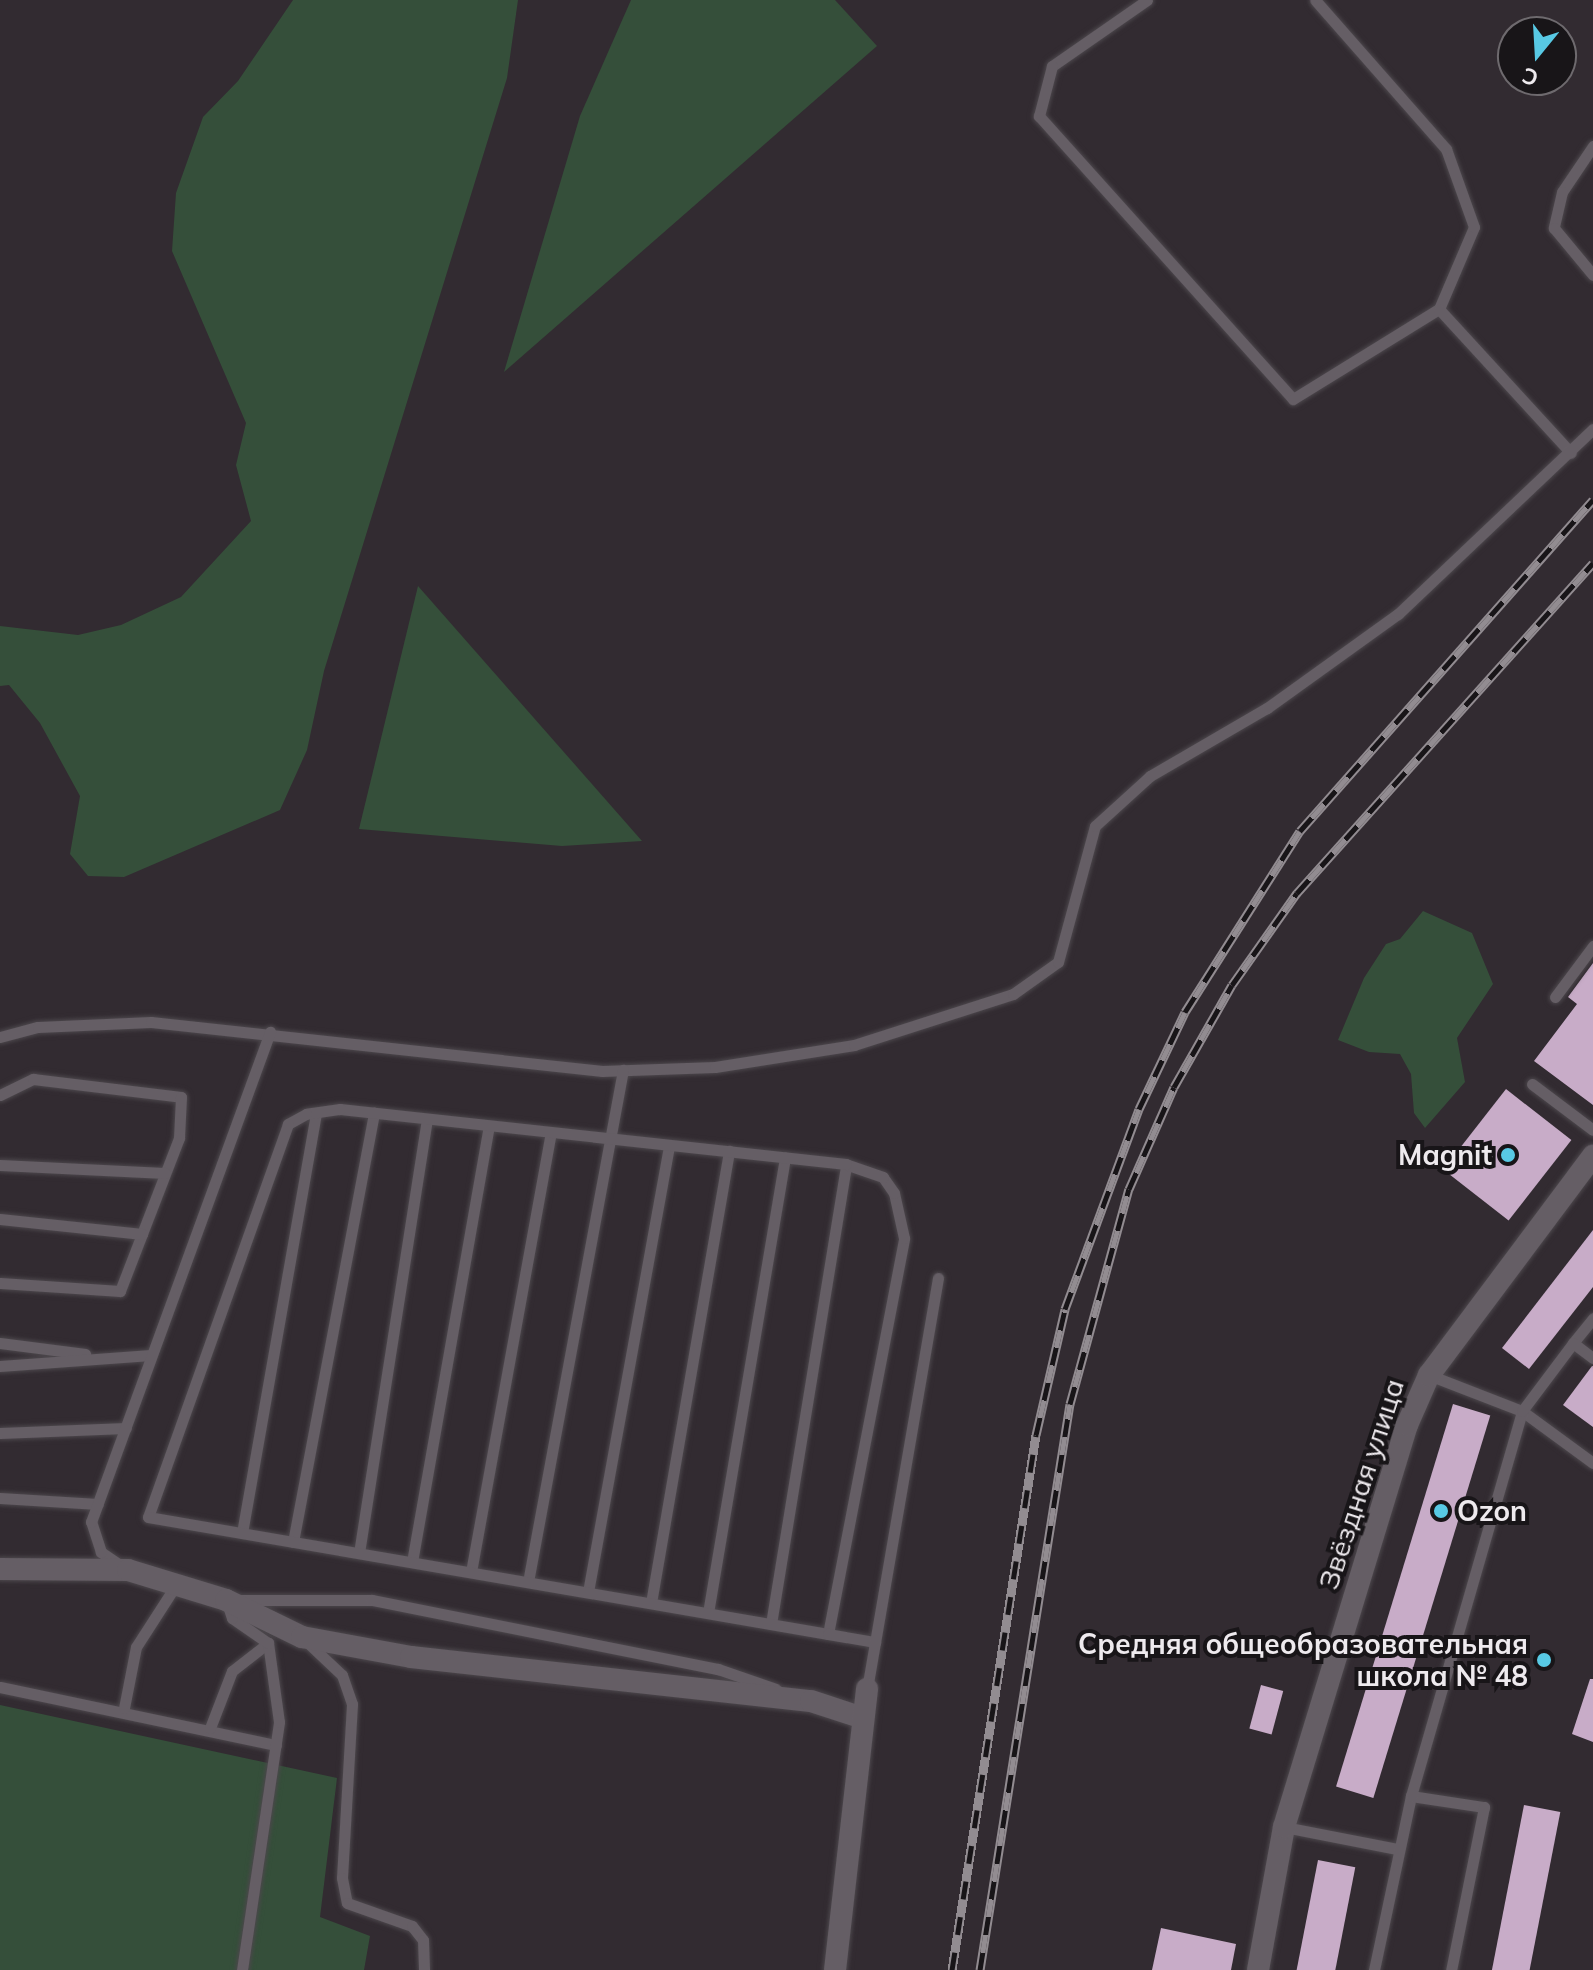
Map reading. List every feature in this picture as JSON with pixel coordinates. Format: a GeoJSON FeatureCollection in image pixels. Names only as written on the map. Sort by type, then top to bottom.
{"type":"FeatureCollection","features":[{"type":"Feature","properties":{"kind":"street","name":"Звёздная улица"},"geometry":{"type":"LineString","coordinates":[[1258,1970],[1284,1827],[1407,1425],[1429,1375],[1593,1156]]}},
{"type":"Feature","properties":{"kind":"street"},"geometry":{"type":"LineString","coordinates":[[0,1569],[128,1570],[226,1600],[302,1637],[411,1657],[811,1701],[863,1718]]}},
{"type":"Feature","properties":{"kind":"street"},"geometry":{"type":"LineString","coordinates":[[835,1970],[867,1689]]}},
{"type":"Feature","properties":{"kind":"lane"},"geometry":{"type":"LineString","coordinates":[[1147,0],[1052,66],[1039,116],[1293,399],[1439,309],[1474,227],[1446,149],[1315,0]]}},
{"type":"Feature","properties":{"kind":"lane"},"geometry":{"type":"LineString","coordinates":[[1593,146],[1562,192],[1554,228],[1593,275]]}},
{"type":"Feature","properties":{"kind":"lane"},"geometry":{"type":"LineString","coordinates":[[1439,309],[1571,453]]}},
{"type":"Feature","properties":{"kind":"lane"},"geometry":{"type":"LineString","coordinates":[[0,1037],[38,1027],[151,1022],[623,1070],[715,1067],[854,1045],[1013,994],[1058,962],[1095,826],[1150,776],[1267,708],[1398,614],[1593,429]]}},
{"type":"Feature","properties":{"kind":"lane"},"geometry":{"type":"LineString","coordinates":[[1555,997],[1593,946]]}},
{"type":"Feature","properties":{"kind":"lane"},"geometry":{"type":"LineString","coordinates":[[128,1570],[101,1552],[91,1522],[270,1032]]}},
{"type":"Feature","properties":{"kind":"lane"},"geometry":{"type":"LineString","coordinates":[[528,1582],[623,1070]]}},
{"type":"Feature","properties":{"kind":"lane"},"geometry":{"type":"LineString","coordinates":[[0,1095],[33,1079],[181,1097],[179,1138],[120,1291],[0,1283]]}},
{"type":"Feature","properties":{"kind":"lane"},"geometry":{"type":"LineString","coordinates":[[1532,1084],[1593,1130]]}},
{"type":"Feature","properties":{"kind":"lane"},"geometry":{"type":"LineString","coordinates":[[242,1533],[316,1113]]}},
{"type":"Feature","properties":{"kind":"lane"},"geometry":{"type":"LineString","coordinates":[[828,1634],[904,1238],[894,1193],[883,1177],[846,1164],[374,1113],[316,1113],[288,1124],[148,1517],[588,1592],[828,1634],[875,1642]]}},
{"type":"Feature","properties":{"kind":"lane"},"geometry":{"type":"LineString","coordinates":[[293,1542],[374,1113]]}},
{"type":"Feature","properties":{"kind":"lane"},"geometry":{"type":"LineString","coordinates":[[359,1553],[427,1119]]}},
{"type":"Feature","properties":{"kind":"lane"},"geometry":{"type":"LineString","coordinates":[[412,1562],[489,1126]]}},
{"type":"Feature","properties":{"kind":"lane"},"geometry":{"type":"LineString","coordinates":[[471,1572],[551,1132]]}},
{"type":"Feature","properties":{"kind":"lane"},"geometry":{"type":"LineString","coordinates":[[588,1592],[669,1145]]}},
{"type":"Feature","properties":{"kind":"lane"},"geometry":{"type":"LineString","coordinates":[[651,1603],[729,1151]]}},
{"type":"Feature","properties":{"kind":"lane"},"geometry":{"type":"LineString","coordinates":[[708,1613],[785,1157]]}},
{"type":"Feature","properties":{"kind":"lane"},"geometry":{"type":"LineString","coordinates":[[771,1624],[846,1164]]}},
{"type":"Feature","properties":{"kind":"lane"},"geometry":{"type":"LineString","coordinates":[[0,1165],[165,1173]]}},
{"type":"Feature","properties":{"kind":"lane"},"geometry":{"type":"LineString","coordinates":[[0,1219],[142,1234]]}},
{"type":"Feature","properties":{"kind":"lane"},"geometry":{"type":"LineString","coordinates":[[867,1689],[938,1278]]}},
{"type":"Feature","properties":{"kind":"lane"},"geometry":{"type":"LineString","coordinates":[[1374,1970],[1397,1849],[1411,1796],[1522,1411],[1593,1318]]}},
{"type":"Feature","properties":{"kind":"lane"},"geometry":{"type":"LineString","coordinates":[[0,1343],[110,1358]]}},
{"type":"Feature","properties":{"kind":"lane"},"geometry":{"type":"LineString","coordinates":[[1573,1343],[1593,1358]]}},
{"type":"Feature","properties":{"kind":"lane"},"geometry":{"type":"LineString","coordinates":[[0,1366],[151,1355]]}},
{"type":"Feature","properties":{"kind":"lane"},"geometry":{"type":"LineString","coordinates":[[1429,1375],[1522,1411],[1593,1463]]}},
{"type":"Feature","properties":{"kind":"lane"},"geometry":{"type":"LineString","coordinates":[[0,1433],[126,1428]]}},
{"type":"Feature","properties":{"kind":"lane"},"geometry":{"type":"LineString","coordinates":[[0,1498],[98,1504]]}},
{"type":"Feature","properties":{"kind":"lane"},"geometry":{"type":"LineString","coordinates":[[124,1708],[136,1647],[176,1585]]}},
{"type":"Feature","properties":{"kind":"lane"},"geometry":{"type":"LineString","coordinates":[[242,1970],[276,1745],[275,1663],[268,1643],[232,1618],[226,1600],[402,1605],[718,1669],[811,1701]]}},
{"type":"Feature","properties":{"kind":"lane"},"geometry":{"type":"LineString","coordinates":[[302,1637],[342,1675],[352,1704],[342,1878],[347,1903],[412,1926],[423,1940],[424,1970]]}},
{"type":"Feature","properties":{"kind":"lane"},"geometry":{"type":"LineString","coordinates":[[210,1728],[232,1671],[268,1643]]}},
{"type":"Feature","properties":{"kind":"lane"},"geometry":{"type":"LineString","coordinates":[[0,1687],[88,1710],[124,1708],[276,1745]]}},
{"type":"Feature","properties":{"kind":"lane"},"geometry":{"type":"LineString","coordinates":[[1411,1796],[1484,1807],[1451,1970]]}},
{"type":"Feature","properties":{"kind":"lane"},"geometry":{"type":"LineString","coordinates":[[1284,1827],[1397,1849]]}},
{"type":"Feature","properties":{"kind":"green space"},"geometry":{"type":"Polygon","coordinates":[[[293,0],[518,0],[507,78],[324,671],[307,750],[280,810],[124,877],[88,876],[70,854],[80,796],[40,723],[9,685],[0,686],[0,626],[78,635],[121,625],[181,597],[251,521],[236,465],[246,423],[172,251],[176,193],[203,117],[238,81],[293,0]]]}},
{"type":"Feature","properties":{"kind":"green space"},"geometry":{"type":"Polygon","coordinates":[[[631,0],[835,0],[877,46],[504,372],[580,116],[631,0]]]}},
{"type":"Feature","properties":{"kind":"green space"},"geometry":{"type":"Polygon","coordinates":[[[418,586],[642,841],[562,846],[359,829],[418,586]]]}},
{"type":"Feature","properties":{"kind":"green space"},"geometry":{"type":"Polygon","coordinates":[[[1423,911],[1472,933],[1493,984],[1457,1038],[1465,1082],[1425,1128],[1414,1113],[1411,1074],[1400,1054],[1369,1052],[1338,1040],[1364,978],[1386,944],[1400,939],[1423,911]]]}},
{"type":"Feature","properties":{"kind":"green space"},"geometry":{"type":"Polygon","coordinates":[[[0,1705],[337,1778],[320,1917],[370,1936],[364,1970],[0,1970],[0,1705]]]}},
{"type":"Feature","properties":{"kind":"building"},"geometry":{"type":"Polygon","coordinates":[[[1593,963],[1593,1105],[1534,1061],[1577,1004],[1568,997],[1593,963]]]}},
{"type":"Feature","properties":{"kind":"building","name":"Magnit"},"geometry":{"type":"Polygon","coordinates":[[[1506,1089],[1571,1140],[1509,1220],[1443,1169],[1506,1089]]]}},
{"type":"Feature","properties":{"kind":"building"},"geometry":{"type":"Polygon","coordinates":[[[1593,1230],[1593,1287],[1529,1369],[1502,1348],[1593,1230]]]}},
{"type":"Feature","properties":{"kind":"building"},"geometry":{"type":"Polygon","coordinates":[[[1593,1366],[1593,1427],[1563,1405],[1593,1366]]]}},
{"type":"Feature","properties":{"kind":"building"},"geometry":{"type":"Polygon","coordinates":[[[1453,1404],[1490,1415],[1373,1798],[1336,1787],[1453,1404]]]}},
{"type":"Feature","properties":{"kind":"building"},"geometry":{"type":"Polygon","coordinates":[[[1590,1679],[1593,1679],[1593,1742],[1572,1734],[1590,1679]]]}},
{"type":"Feature","properties":{"kind":"building"},"geometry":{"type":"Polygon","coordinates":[[[1261,1685],[1283,1691],[1272,1734],[1249,1728],[1261,1685]]]}},
{"type":"Feature","properties":{"kind":"building"},"geometry":{"type":"Polygon","coordinates":[[[1524,1805],[1560,1812],[1530,1970],[1492,1970],[1524,1805]]]}},
{"type":"Feature","properties":{"kind":"building"},"geometry":{"type":"Polygon","coordinates":[[[1318,1860],[1355,1867],[1335,1970],[1297,1970],[1318,1860]]]}},
{"type":"Feature","properties":{"kind":"building"},"geometry":{"type":"Polygon","coordinates":[[[1161,1928],[1236,1944],[1231,1970],[1152,1970],[1161,1928]]]}},
{"type":"Feature","properties":{"kind":"railway"},"geometry":{"type":"LineString","coordinates":[[952,1970],[1036,1435],[1065,1309],[1139,1109],[1185,1012],[1300,831],[1593,500]]}},
{"type":"Feature","properties":{"kind":"railway"},"geometry":{"type":"LineString","coordinates":[[980,1970],[1070,1404],[1129,1189],[1174,1087],[1232,985],[1297,893],[1593,563]]}},
{"type":"Feature","properties":{"kind":"place","name":"Magnit"},"geometry":{"type":"Point","coordinates":[1508,1155]}},
{"type":"Feature","properties":{"kind":"place","name":"Ozon"},"geometry":{"type":"Point","coordinates":[1441,1511]}},
{"type":"Feature","properties":{"kind":"place","name":"Средняя общеобразовательная школа № 48"},"geometry":{"type":"Point","coordinates":[1544,1660]}}]}
